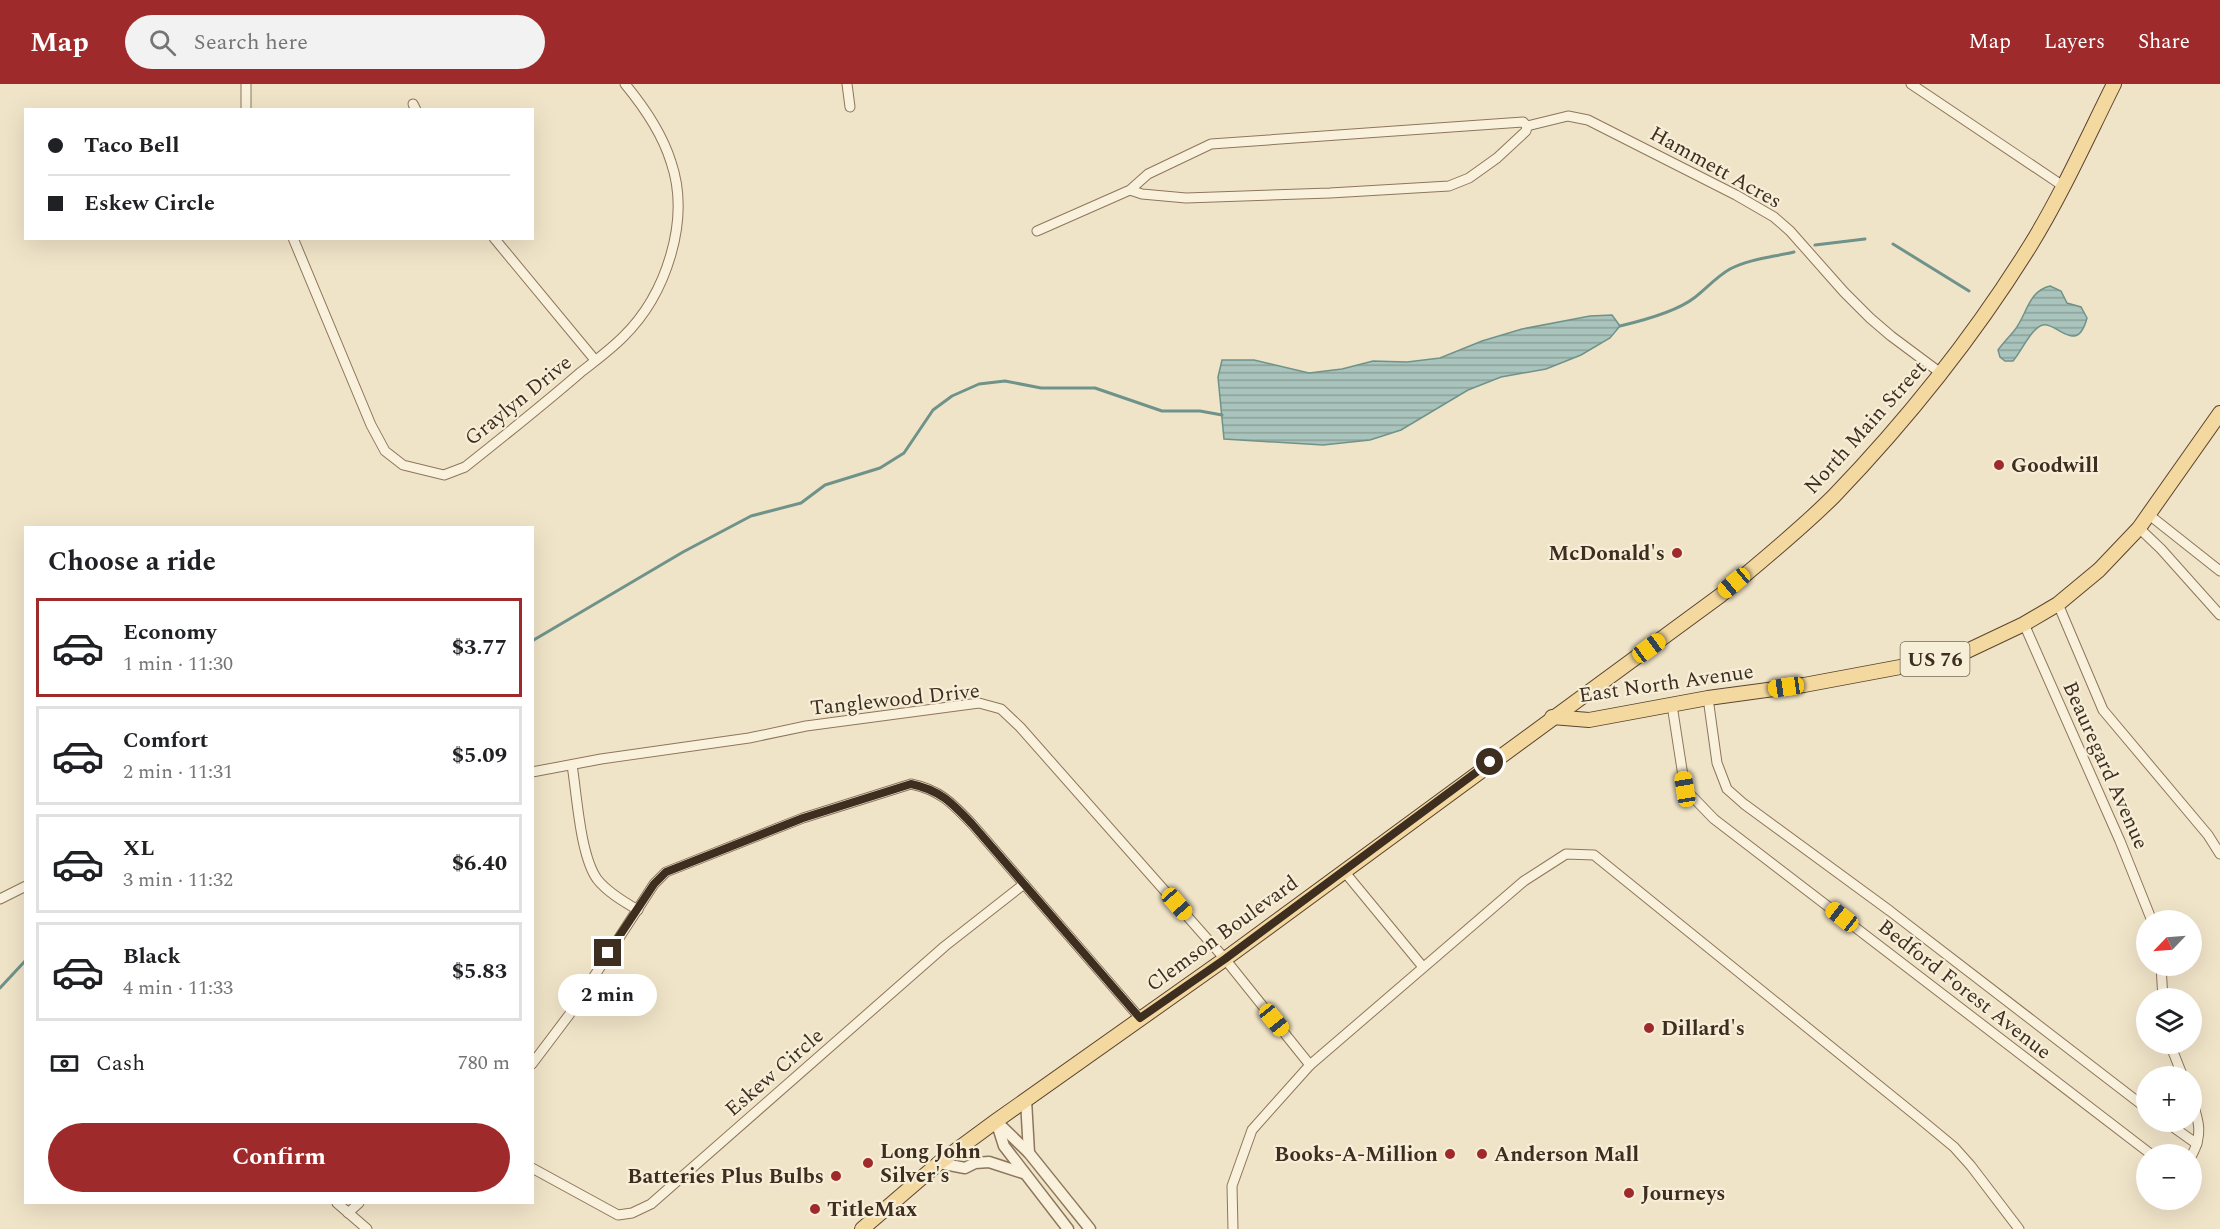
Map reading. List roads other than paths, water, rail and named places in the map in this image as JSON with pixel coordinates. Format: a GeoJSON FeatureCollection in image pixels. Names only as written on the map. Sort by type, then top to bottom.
{"type":"FeatureCollection","features":[{"type":"Feature","properties":{"kind":"main road","name":"North Main Street"},"geometry":{"type":"LineString","coordinates":[[1552,717],[1721,595],[1781,545],[1833,497],[1891,435],[1942,374],[1997,298],[2032,244],[2114,84]]}},
{"type":"Feature","properties":{"kind":"main road","name":"East North Avenue"},"geometry":{"type":"LineString","coordinates":[[1552,717],[1589,720],[1708,698],[1804,685],[1911,665],[1967,651],[2024,624],[2058,604],[2099,570],[2139,528],[2220,413]]}},
{"type":"Feature","properties":{"kind":"main road","name":"Clemson Boulevard"},"geometry":{"type":"LineString","coordinates":[[862,1229],[939,1162],[1225,959],[1552,717]]}},
{"type":"Feature","properties":{"kind":"street"},"geometry":{"type":"LineString","coordinates":[[246,84],[246,108]]}},
{"type":"Feature","properties":{"kind":"street","name":"Graylyn Drive"},"geometry":{"type":"LineString","coordinates":[[294,240],[371,425],[385,451],[403,465],[444,475],[465,467],[624,336],[660,285],[672,255],[677,224],[677,186],[671,162],[654,123],[625,84]]}},
{"type":"Feature","properties":{"kind":"street"},"geometry":{"type":"LineString","coordinates":[[847,84],[850,107]]}},
{"type":"Feature","properties":{"kind":"street"},"geometry":{"type":"LineString","coordinates":[[1911,84],[2063,186]]}},
{"type":"Feature","properties":{"kind":"street","name":"Hammett Acres"},"geometry":{"type":"LineString","coordinates":[[1037,231],[1130,190],[1148,174],[1211,144],[1523,122],[1527,126],[1568,116],[1588,120],[1774,217],[1790,231],[1870,318],[1942,374]]}},
{"type":"Feature","properties":{"kind":"street"},"geometry":{"type":"LineString","coordinates":[[1130,190],[1142,194],[1186,198],[1449,186],[1469,178],[1497,158],[1526,131],[1527,126]]}},
{"type":"Feature","properties":{"kind":"street"},"geometry":{"type":"LineString","coordinates":[[496,240],[595,360]]}},
{"type":"Feature","properties":{"kind":"street"},"geometry":{"type":"LineString","coordinates":[[2148,514],[2220,571]]}},
{"type":"Feature","properties":{"kind":"street"},"geometry":{"type":"LineString","coordinates":[[2139,528],[2220,615]]}},
{"type":"Feature","properties":{"kind":"street","name":"Beauregard Avenue"},"geometry":{"type":"LineString","coordinates":[[2058,604],[2103,710],[2208,835],[2220,854]]}},
{"type":"Feature","properties":{"kind":"street","name":"Beauregard Avenue"},"geometry":{"type":"LineString","coordinates":[[2024,624],[2120,841],[2148,910]]}},
{"type":"Feature","properties":{"kind":"street","name":"Bedford Forest Avenue"},"geometry":{"type":"LineString","coordinates":[[1708,698],[1717,763],[1727,789],[2136,1100]]}},
{"type":"Feature","properties":{"kind":"street","name":"Tanglewood Drive"},"geometry":{"type":"LineString","coordinates":[[534,772],[749,738],[806,726],[979,703],[1001,709],[1020,726],[1225,959],[1310,1065]]}},
{"type":"Feature","properties":{"kind":"street","name":"Bedford Forest Avenue"},"geometry":{"type":"LineString","coordinates":[[1672,705],[1685,789],[1714,819],[2138,1144]]}},
{"type":"Feature","properties":{"kind":"street"},"geometry":{"type":"LineString","coordinates":[[572,765],[586,857],[597,879],[621,900],[638,910]]}},
{"type":"Feature","properties":{"kind":"street"},"geometry":{"type":"LineString","coordinates":[[534,1061],[569,1014],[654,884],[666,872],[803,818],[911,784],[926,787],[946,797],[1140,1018]]}},
{"type":"Feature","properties":{"kind":"street"},"geometry":{"type":"LineString","coordinates":[[1233,1229],[1232,1186],[1252,1130],[1310,1065],[1524,880],[1566,854],[1594,855],[1825,1040],[1954,1148],[1979,1175],[2019,1229]]}},
{"type":"Feature","properties":{"kind":"street"},"geometry":{"type":"LineString","coordinates":[[1343,870],[1424,966]]}},
{"type":"Feature","properties":{"kind":"street","name":"Eskew Circle"},"geometry":{"type":"LineString","coordinates":[[534,1169],[618,1215],[632,1213],[651,1204],[945,946],[1024,884]]}},
{"type":"Feature","properties":{"kind":"street"},"geometry":{"type":"LineString","coordinates":[[0,899],[24,887]]}},
{"type":"Feature","properties":{"kind":"street"},"geometry":{"type":"LineString","coordinates":[[1026,1100],[1029,1153]]}},
{"type":"Feature","properties":{"kind":"street"},"geometry":{"type":"LineString","coordinates":[[996,1121],[1029,1153],[1090,1229]]}},
{"type":"Feature","properties":{"kind":"street"},"geometry":{"type":"LineString","coordinates":[[996,1121],[1004,1146],[1068,1229]]}},
{"type":"Feature","properties":{"kind":"street"},"geometry":{"type":"LineString","coordinates":[[2180,1132],[2197,1144]]}},
{"type":"Feature","properties":{"kind":"street"},"geometry":{"type":"LineString","coordinates":[[2197,1144],[2198,1132]]}},
{"type":"Feature","properties":{"kind":"street"},"geometry":{"type":"LineString","coordinates":[[939,1162],[965,1168],[975,1163],[989,1162],[1024,1173]]}},
{"type":"Feature","properties":{"kind":"street"},"geometry":{"type":"LineString","coordinates":[[338,1204],[367,1229]]}},
{"type":"Feature","properties":{"kind":"street"},"geometry":{"type":"LineString","coordinates":[[348,1213],[358,1204]]}},
{"type":"Feature","properties":{"kind":"water"},"geometry":{"type":"Polygon","coordinates":[[[2050,286],[2061,291],[2067,303],[2081,307],[2087,318],[2083,329],[2078,335],[2072,336],[2043,325],[2035,330],[2013,361],[2005,361],[2000,357],[1998,350],[2018,325],[2032,298],[2050,286]]]}},
{"type":"Feature","properties":{"kind":"water"},"geometry":{"type":"Polygon","coordinates":[[[1612,315],[1620,326],[1610,338],[1581,355],[1546,369],[1501,377],[1468,390],[1401,430],[1370,440],[1323,445],[1224,439],[1218,377],[1222,360],[1254,360],[1309,373],[1342,369],[1373,361],[1407,362],[1440,358],[1482,341],[1522,329],[1590,316],[1612,315]]]}},
{"type":"Feature","properties":{"kind":"waterway"},"geometry":{"type":"LineString","coordinates":[[1815,245],[1865,239]]}},
{"type":"Feature","properties":{"kind":"waterway"},"geometry":{"type":"LineString","coordinates":[[1893,244],[1969,291]]}},
{"type":"Feature","properties":{"kind":"waterway"},"geometry":{"type":"LineString","coordinates":[[1620,326],[1678,308],[1725,272],[1737,266],[1794,252]]}},
{"type":"Feature","properties":{"kind":"waterway"},"geometry":{"type":"LineString","coordinates":[[534,640],[683,552],[751,516],[801,503],[825,485],[880,468],[904,453],[933,410],[952,396],[979,384],[1005,381],[1041,388],[1095,388],[1162,411],[1200,411],[1222,415]]}},
{"type":"Feature","properties":{"kind":"waterway"},"geometry":{"type":"LineString","coordinates":[[0,988],[24,962]]}},
{"type":"Feature","properties":{"kind":"place","name":"Goodwill"},"geometry":{"type":"Point","coordinates":[1999,465]}},
{"type":"Feature","properties":{"kind":"place","name":"McDonald's"},"geometry":{"type":"Point","coordinates":[1677,553]}},
{"type":"Feature","properties":{"kind":"place","name":"Dillard's"},"geometry":{"type":"Point","coordinates":[1649,1028]}},
{"type":"Feature","properties":{"kind":"place","name":"Books-A-Million"},"geometry":{"type":"Point","coordinates":[1450,1154]}},
{"type":"Feature","properties":{"kind":"place","name":"Anderson Mall"},"geometry":{"type":"Point","coordinates":[1482,1154]}},
{"type":"Feature","properties":{"kind":"place","name":"Long John Silver's"},"geometry":{"type":"Point","coordinates":[868,1163]}},
{"type":"Feature","properties":{"kind":"place","name":"Batteries Plus Bulbs"},"geometry":{"type":"Point","coordinates":[836,1176]}},
{"type":"Feature","properties":{"kind":"place","name":"Journeys"},"geometry":{"type":"Point","coordinates":[1629,1193]}},
{"type":"Feature","properties":{"kind":"place","name":"TitleMax"},"geometry":{"type":"Point","coordinates":[815,1209]}}]}
